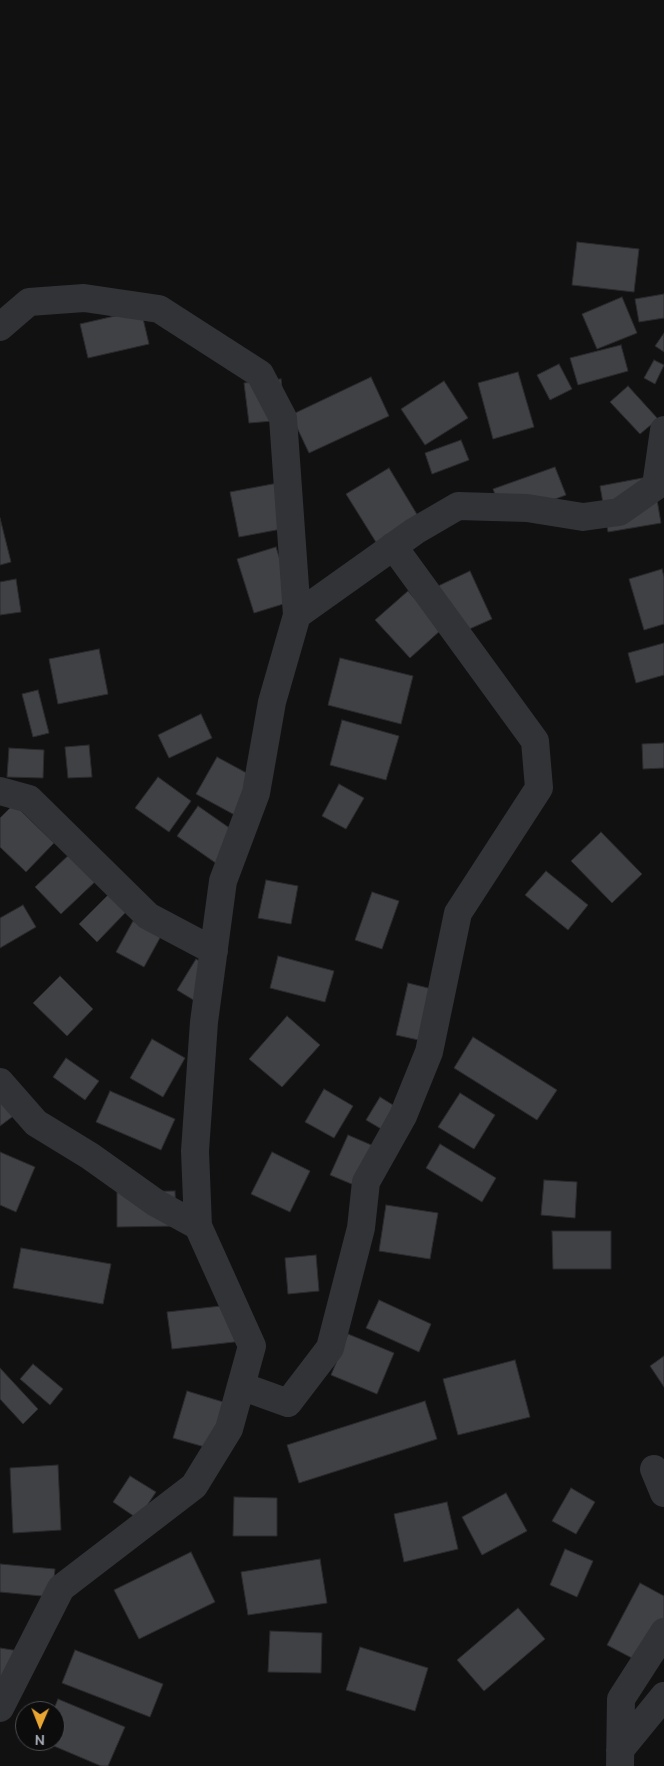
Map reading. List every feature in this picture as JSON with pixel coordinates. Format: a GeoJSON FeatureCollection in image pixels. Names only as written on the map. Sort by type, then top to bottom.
{"type":"FeatureCollection","features":[{"type":"Feature","properties":{"kind":"street"},"geometry":{"type":"LineString","coordinates":[[0,327],[29,302],[84,298],[159,309],[260,374],[283,418],[297,615],[272,702],[256,793],[223,881],[204,1022],[195,1151],[198,1226],[252,1346],[229,1429],[194,1486],[62,1588],[0,1708]]}},
{"type":"Feature","properties":{"kind":"street"},"geometry":{"type":"LineString","coordinates":[[297,615],[393,546],[458,506],[527,508],[583,516],[619,512],[656,486],[664,430]]}},
{"type":"Feature","properties":{"kind":"street"},"geometry":{"type":"LineString","coordinates":[[241,1386],[288,1403],[330,1348],[361,1228],[366,1182],[403,1116],[429,1052],[458,913],[538,788],[535,741],[393,546]]}},
{"type":"Feature","properties":{"kind":"street"},"geometry":{"type":"LineString","coordinates":[[0,791],[30,799],[148,916],[214,951]]}},
{"type":"Feature","properties":{"kind":"street"},"geometry":{"type":"LineString","coordinates":[[0,1082],[36,1123],[90,1156],[156,1203],[198,1226]]}},
{"type":"Feature","properties":{"kind":"street"},"geometry":{"type":"LineString","coordinates":[[620,1758],[621,1699],[664,1632]]}},
{"type":"Feature","properties":{"kind":"street"},"geometry":{"type":"LineString","coordinates":[[620,1758],[664,1696]]}},
{"type":"Feature","properties":{"kind":"building"},"geometry":{"type":"Polygon","coordinates":[[[577,242],[639,249],[634,292],[572,285],[577,242]]]}},
{"type":"Feature","properties":{"kind":"building"},"geometry":{"type":"Polygon","coordinates":[[[664,294],[664,318],[639,322],[635,299],[664,294]]]}},
{"type":"Feature","properties":{"kind":"building"},"geometry":{"type":"Polygon","coordinates":[[[622,297],[637,333],[597,349],[582,314],[622,297]]]}},
{"type":"Feature","properties":{"kind":"building"},"geometry":{"type":"Polygon","coordinates":[[[141,310],[149,344],[88,358],[80,324],[141,310]]]}},
{"type":"Feature","properties":{"kind":"building"},"geometry":{"type":"Polygon","coordinates":[[[664,333],[664,352],[655,346],[664,333]]]}},
{"type":"Feature","properties":{"kind":"building"},"geometry":{"type":"Polygon","coordinates":[[[621,345],[628,371],[578,385],[570,358],[621,345]]]}},
{"type":"Feature","properties":{"kind":"building"},"geometry":{"type":"Polygon","coordinates":[[[654,360],[664,365],[655,384],[644,378],[654,360]]]}},
{"type":"Feature","properties":{"kind":"building"},"geometry":{"type":"Polygon","coordinates":[[[559,364],[572,389],[550,400],[537,375],[559,364]]]}},
{"type":"Feature","properties":{"kind":"building"},"geometry":{"type":"Polygon","coordinates":[[[518,372],[534,427],[493,439],[478,383],[518,372]]]}},
{"type":"Feature","properties":{"kind":"building"},"geometry":{"type":"Polygon","coordinates":[[[371,377],[389,416],[309,453],[291,415],[371,377]]]}},
{"type":"Feature","properties":{"kind":"building"},"geometry":{"type":"Polygon","coordinates":[[[281,379],[285,420],[249,423],[244,383],[281,379]]]}},
{"type":"Feature","properties":{"kind":"building"},"geometry":{"type":"Polygon","coordinates":[[[444,381],[468,418],[425,445],[401,409],[444,381]]]}},
{"type":"Feature","properties":{"kind":"building"},"geometry":{"type":"Polygon","coordinates":[[[628,386],[658,419],[640,434],[610,402],[628,386]]]}},
{"type":"Feature","properties":{"kind":"building"},"geometry":{"type":"Polygon","coordinates":[[[461,440],[469,460],[432,474],[425,453],[461,440]]]}},
{"type":"Feature","properties":{"kind":"building"},"geometry":{"type":"Polygon","coordinates":[[[555,467],[566,495],[504,518],[493,489],[555,467]]]}},
{"type":"Feature","properties":{"kind":"building"},"geometry":{"type":"Polygon","coordinates":[[[389,468],[421,521],[379,547],[346,494],[389,468]]]}},
{"type":"Feature","properties":{"kind":"building"},"geometry":{"type":"Polygon","coordinates":[[[653,476],[661,523],[608,532],[600,486],[653,476]]]}},
{"type":"Feature","properties":{"kind":"building"},"geometry":{"type":"Polygon","coordinates":[[[294,480],[303,525],[239,537],[230,492],[294,480]]]}},
{"type":"Feature","properties":{"kind":"building"},"geometry":{"type":"Polygon","coordinates":[[[0,518],[11,562],[0,565],[0,518]]]}},
{"type":"Feature","properties":{"kind":"building"},"geometry":{"type":"Polygon","coordinates":[[[276,547],[293,601],[254,613],[237,559],[276,547]]]}},
{"type":"Feature","properties":{"kind":"building"},"geometry":{"type":"Polygon","coordinates":[[[662,569],[664,577],[664,624],[644,630],[629,579],[662,569]]]}},
{"type":"Feature","properties":{"kind":"building"},"geometry":{"type":"Polygon","coordinates":[[[470,571],[492,619],[458,634],[436,587],[470,571]]]}},
{"type":"Feature","properties":{"kind":"building"},"geometry":{"type":"Polygon","coordinates":[[[16,579],[21,612],[0,615],[0,582],[16,579]]]}},
{"type":"Feature","properties":{"kind":"building"},"geometry":{"type":"Polygon","coordinates":[[[408,591],[442,629],[410,658],[375,620],[408,591]]]}},
{"type":"Feature","properties":{"kind":"building"},"geometry":{"type":"Polygon","coordinates":[[[664,643],[664,675],[636,683],[628,653],[664,643]]]}},
{"type":"Feature","properties":{"kind":"building"},"geometry":{"type":"Polygon","coordinates":[[[99,649],[108,694],[58,704],[49,659],[99,649]]]}},
{"type":"Feature","properties":{"kind":"building"},"geometry":{"type":"Polygon","coordinates":[[[340,658],[413,676],[401,724],[328,705],[340,658]]]}},
{"type":"Feature","properties":{"kind":"building"},"geometry":{"type":"Polygon","coordinates":[[[38,690],[49,733],[33,737],[22,694],[38,690]]]}},
{"type":"Feature","properties":{"kind":"building"},"geometry":{"type":"Polygon","coordinates":[[[201,714],[212,738],[169,758],[158,735],[201,714]]]}},
{"type":"Feature","properties":{"kind":"building"},"geometry":{"type":"Polygon","coordinates":[[[342,720],[399,736],[386,780],[330,765],[342,720]]]}},
{"type":"Feature","properties":{"kind":"building"},"geometry":{"type":"Polygon","coordinates":[[[664,743],[664,768],[643,769],[642,744],[664,743]]]}},
{"type":"Feature","properties":{"kind":"building"},"geometry":{"type":"Polygon","coordinates":[[[89,745],[92,777],[68,778],[65,747],[89,745]]]}},
{"type":"Feature","properties":{"kind":"building"},"geometry":{"type":"Polygon","coordinates":[[[9,748],[44,750],[43,778],[7,777],[9,748]]]}},
{"type":"Feature","properties":{"kind":"building"},"geometry":{"type":"Polygon","coordinates":[[[217,757],[265,783],[244,820],[196,794],[217,757]]]}},
{"type":"Feature","properties":{"kind":"building"},"geometry":{"type":"Polygon","coordinates":[[[158,777],[191,801],[169,832],[135,808],[158,777]]]}},
{"type":"Feature","properties":{"kind":"building"},"geometry":{"type":"Polygon","coordinates":[[[339,784],[364,798],[346,829],[322,816],[339,784]]]}},
{"type":"Feature","properties":{"kind":"building"},"geometry":{"type":"Polygon","coordinates":[[[14,804],[54,843],[26,872],[0,847],[0,818],[14,804]]]}},
{"type":"Feature","properties":{"kind":"building"},"geometry":{"type":"Polygon","coordinates":[[[198,806],[241,836],[220,866],[177,836],[198,806]]]}},
{"type":"Feature","properties":{"kind":"building"},"geometry":{"type":"Polygon","coordinates":[[[601,832],[642,874],[612,903],[571,861],[601,832]]]}},
{"type":"Feature","properties":{"kind":"building"},"geometry":{"type":"Polygon","coordinates":[[[73,851],[99,878],[61,914],[35,887],[73,851]]]}},
{"type":"Feature","properties":{"kind":"building"},"geometry":{"type":"Polygon","coordinates":[[[546,871],[588,905],[568,930],[525,895],[546,871]]]}},
{"type":"Feature","properties":{"kind":"building"},"geometry":{"type":"Polygon","coordinates":[[[266,880],[298,886],[291,924],[258,918],[266,880]]]}},
{"type":"Feature","properties":{"kind":"building"},"geometry":{"type":"Polygon","coordinates":[[[372,892],[399,901],[382,949],[355,940],[372,892]]]}},
{"type":"Feature","properties":{"kind":"building"},"geometry":{"type":"Polygon","coordinates":[[[108,895],[126,912],[97,942],[79,924],[108,895]]]}},
{"type":"Feature","properties":{"kind":"building"},"geometry":{"type":"Polygon","coordinates":[[[23,905],[36,927],[0,948],[0,918],[23,905]]]}},
{"type":"Feature","properties":{"kind":"building"},"geometry":{"type":"Polygon","coordinates":[[[133,921],[161,936],[144,967],[116,952],[133,921]]]}},
{"type":"Feature","properties":{"kind":"building"},"geometry":{"type":"Polygon","coordinates":[[[278,956],[334,971],[325,1002],[270,988],[278,956]]]}},
{"type":"Feature","properties":{"kind":"building"},"geometry":{"type":"Polygon","coordinates":[[[196,959],[224,976],[205,1007],[177,990],[196,959]]]}},
{"type":"Feature","properties":{"kind":"building"},"geometry":{"type":"Polygon","coordinates":[[[60,976],[93,1009],[67,1036],[33,1003],[60,976]]]}},
{"type":"Feature","properties":{"kind":"building"},"geometry":{"type":"Polygon","coordinates":[[[408,983],[444,992],[432,1043],[396,1035],[408,983]]]}},
{"type":"Feature","properties":{"kind":"building"},"geometry":{"type":"Polygon","coordinates":[[[287,1016],[320,1045],[282,1087],[249,1059],[287,1016]]]}},
{"type":"Feature","properties":{"kind":"building"},"geometry":{"type":"Polygon","coordinates":[[[473,1037],[557,1090],[537,1120],[454,1068],[473,1037]]]}},
{"type":"Feature","properties":{"kind":"building"},"geometry":{"type":"Polygon","coordinates":[[[152,1039],[185,1058],[163,1097],[130,1078],[152,1039]]]}},
{"type":"Feature","properties":{"kind":"building"},"geometry":{"type":"Polygon","coordinates":[[[66,1058],[99,1081],[85,1100],[53,1077],[66,1058]]]}},
{"type":"Feature","properties":{"kind":"building"},"geometry":{"type":"Polygon","coordinates":[[[324,1089],[353,1106],[334,1138],[305,1122],[324,1089]]]}},
{"type":"Feature","properties":{"kind":"building"},"geometry":{"type":"Polygon","coordinates":[[[110,1091],[175,1119],[161,1150],[96,1122],[110,1091]]]}},
{"type":"Feature","properties":{"kind":"building"},"geometry":{"type":"Polygon","coordinates":[[[0,1092],[16,1114],[0,1126],[0,1092]]]}},
{"type":"Feature","properties":{"kind":"building"},"geometry":{"type":"Polygon","coordinates":[[[460,1093],[495,1115],[474,1149],[438,1127],[460,1093]]]}},
{"type":"Feature","properties":{"kind":"building"},"geometry":{"type":"Polygon","coordinates":[[[380,1097],[414,1118],[400,1140],[366,1120],[380,1097]]]}},
{"type":"Feature","properties":{"kind":"building"},"geometry":{"type":"Polygon","coordinates":[[[348,1135],[383,1150],[366,1190],[330,1175],[348,1135]]]}},
{"type":"Feature","properties":{"kind":"building"},"geometry":{"type":"Polygon","coordinates":[[[440,1144],[496,1178],[482,1202],[426,1168],[440,1144]]]}},
{"type":"Feature","properties":{"kind":"building"},"geometry":{"type":"Polygon","coordinates":[[[0,1152],[35,1167],[16,1212],[0,1205],[0,1152]]]}},
{"type":"Feature","properties":{"kind":"building"},"geometry":{"type":"Polygon","coordinates":[[[272,1152],[310,1171],[290,1212],[251,1194],[272,1152]]]}},
{"type":"Feature","properties":{"kind":"building"},"geometry":{"type":"Polygon","coordinates":[[[544,1180],[577,1182],[575,1218],[541,1215],[544,1180]]]}},
{"type":"Feature","properties":{"kind":"building"},"geometry":{"type":"Polygon","coordinates":[[[175,1191],[176,1226],[117,1227],[117,1192],[175,1191]]]}},
{"type":"Feature","properties":{"kind":"building"},"geometry":{"type":"Polygon","coordinates":[[[386,1205],[438,1213],[430,1259],[379,1251],[386,1205]]]}},
{"type":"Feature","properties":{"kind":"building"},"geometry":{"type":"Polygon","coordinates":[[[552,1231],[611,1231],[611,1269],[553,1269],[552,1231]]]}},
{"type":"Feature","properties":{"kind":"building"},"geometry":{"type":"Polygon","coordinates":[[[21,1248],[111,1264],[103,1304],[13,1288],[21,1248]]]}},
{"type":"Feature","properties":{"kind":"building"},"geometry":{"type":"Polygon","coordinates":[[[316,1255],[319,1291],[288,1294],[285,1258],[316,1255]]]}},
{"type":"Feature","properties":{"kind":"building"},"geometry":{"type":"Polygon","coordinates":[[[379,1300],[431,1324],[419,1352],[366,1328],[379,1300]]]}},
{"type":"Feature","properties":{"kind":"building"},"geometry":{"type":"Polygon","coordinates":[[[239,1304],[243,1341],[172,1349],[167,1312],[239,1304]]]}},
{"type":"Feature","properties":{"kind":"building"},"geometry":{"type":"Polygon","coordinates":[[[348,1334],[394,1353],[377,1394],[331,1375],[348,1334]]]}},
{"type":"Feature","properties":{"kind":"building"},"geometry":{"type":"Polygon","coordinates":[[[664,1356],[664,1387],[650,1366],[664,1356]]]}},
{"type":"Feature","properties":{"kind":"building"},"geometry":{"type":"Polygon","coordinates":[[[515,1360],[530,1417],[458,1435],[443,1379],[515,1360]]]}},
{"type":"Feature","properties":{"kind":"building"},"geometry":{"type":"Polygon","coordinates":[[[33,1364],[63,1389],[50,1405],[20,1379],[33,1364]]]}},
{"type":"Feature","properties":{"kind":"building"},"geometry":{"type":"Polygon","coordinates":[[[0,1368],[38,1409],[23,1424],[0,1399],[0,1368]]]}},
{"type":"Feature","properties":{"kind":"building"},"geometry":{"type":"Polygon","coordinates":[[[187,1391],[233,1405],[219,1451],[173,1438],[187,1391]]]}},
{"type":"Feature","properties":{"kind":"building"},"geometry":{"type":"Polygon","coordinates":[[[425,1401],[437,1439],[299,1483],[287,1445],[425,1401]]]}},
{"type":"Feature","properties":{"kind":"building"},"geometry":{"type":"Polygon","coordinates":[[[58,1465],[61,1530],[13,1533],[10,1468],[58,1465]]]}},
{"type":"Feature","properties":{"kind":"building"},"geometry":{"type":"Polygon","coordinates":[[[130,1476],[156,1492],[138,1519],[113,1502],[130,1476]]]}},
{"type":"Feature","properties":{"kind":"building"},"geometry":{"type":"Polygon","coordinates":[[[571,1488],[595,1502],[576,1534],[552,1521],[571,1488]]]}},
{"type":"Feature","properties":{"kind":"building"},"geometry":{"type":"Polygon","coordinates":[[[506,1493],[527,1531],[482,1555],[462,1517],[506,1493]]]}},
{"type":"Feature","properties":{"kind":"building"},"geometry":{"type":"Polygon","coordinates":[[[234,1497],[277,1498],[277,1536],[233,1536],[234,1497]]]}},
{"type":"Feature","properties":{"kind":"building"},"geometry":{"type":"Polygon","coordinates":[[[447,1502],[458,1549],[404,1562],[394,1514],[447,1502]]]}},
{"type":"Feature","properties":{"kind":"building"},"geometry":{"type":"Polygon","coordinates":[[[565,1549],[593,1561],[577,1597],[550,1585],[565,1549]]]}},
{"type":"Feature","properties":{"kind":"building"},"geometry":{"type":"Polygon","coordinates":[[[191,1552],[215,1602],[139,1639],[114,1590],[191,1552]]]}},
{"type":"Feature","properties":{"kind":"building"},"geometry":{"type":"Polygon","coordinates":[[[320,1559],[327,1603],[248,1615],[241,1572],[320,1559]]]}},
{"type":"Feature","properties":{"kind":"building"},"geometry":{"type":"Polygon","coordinates":[[[0,1564],[55,1569],[52,1597],[0,1592],[0,1564]]]}},
{"type":"Feature","properties":{"kind":"building"},"geometry":{"type":"Polygon","coordinates":[[[640,1583],[664,1596],[664,1644],[651,1668],[607,1645],[640,1583]]]}},
{"type":"Feature","properties":{"kind":"building"},"geometry":{"type":"Polygon","coordinates":[[[518,1608],[545,1639],[484,1691],[457,1660],[518,1608]]]}},
{"type":"Feature","properties":{"kind":"building"},"geometry":{"type":"Polygon","coordinates":[[[270,1631],[322,1633],[321,1673],[268,1672],[270,1631]]]}},
{"type":"Feature","properties":{"kind":"building"},"geometry":{"type":"Polygon","coordinates":[[[360,1647],[428,1668],[415,1711],[346,1690],[360,1647]]]}},
{"type":"Feature","properties":{"kind":"building"},"geometry":{"type":"Polygon","coordinates":[[[0,1648],[19,1651],[0,1693],[0,1648]]]}},
{"type":"Feature","properties":{"kind":"building"},"geometry":{"type":"Polygon","coordinates":[[[75,1650],[163,1684],[150,1717],[62,1683],[75,1650]]]}},
{"type":"Feature","properties":{"kind":"building"},"geometry":{"type":"Polygon","coordinates":[[[65,1702],[125,1727],[108,1766],[101,1766],[65,1751],[65,1702]]]}}]}
